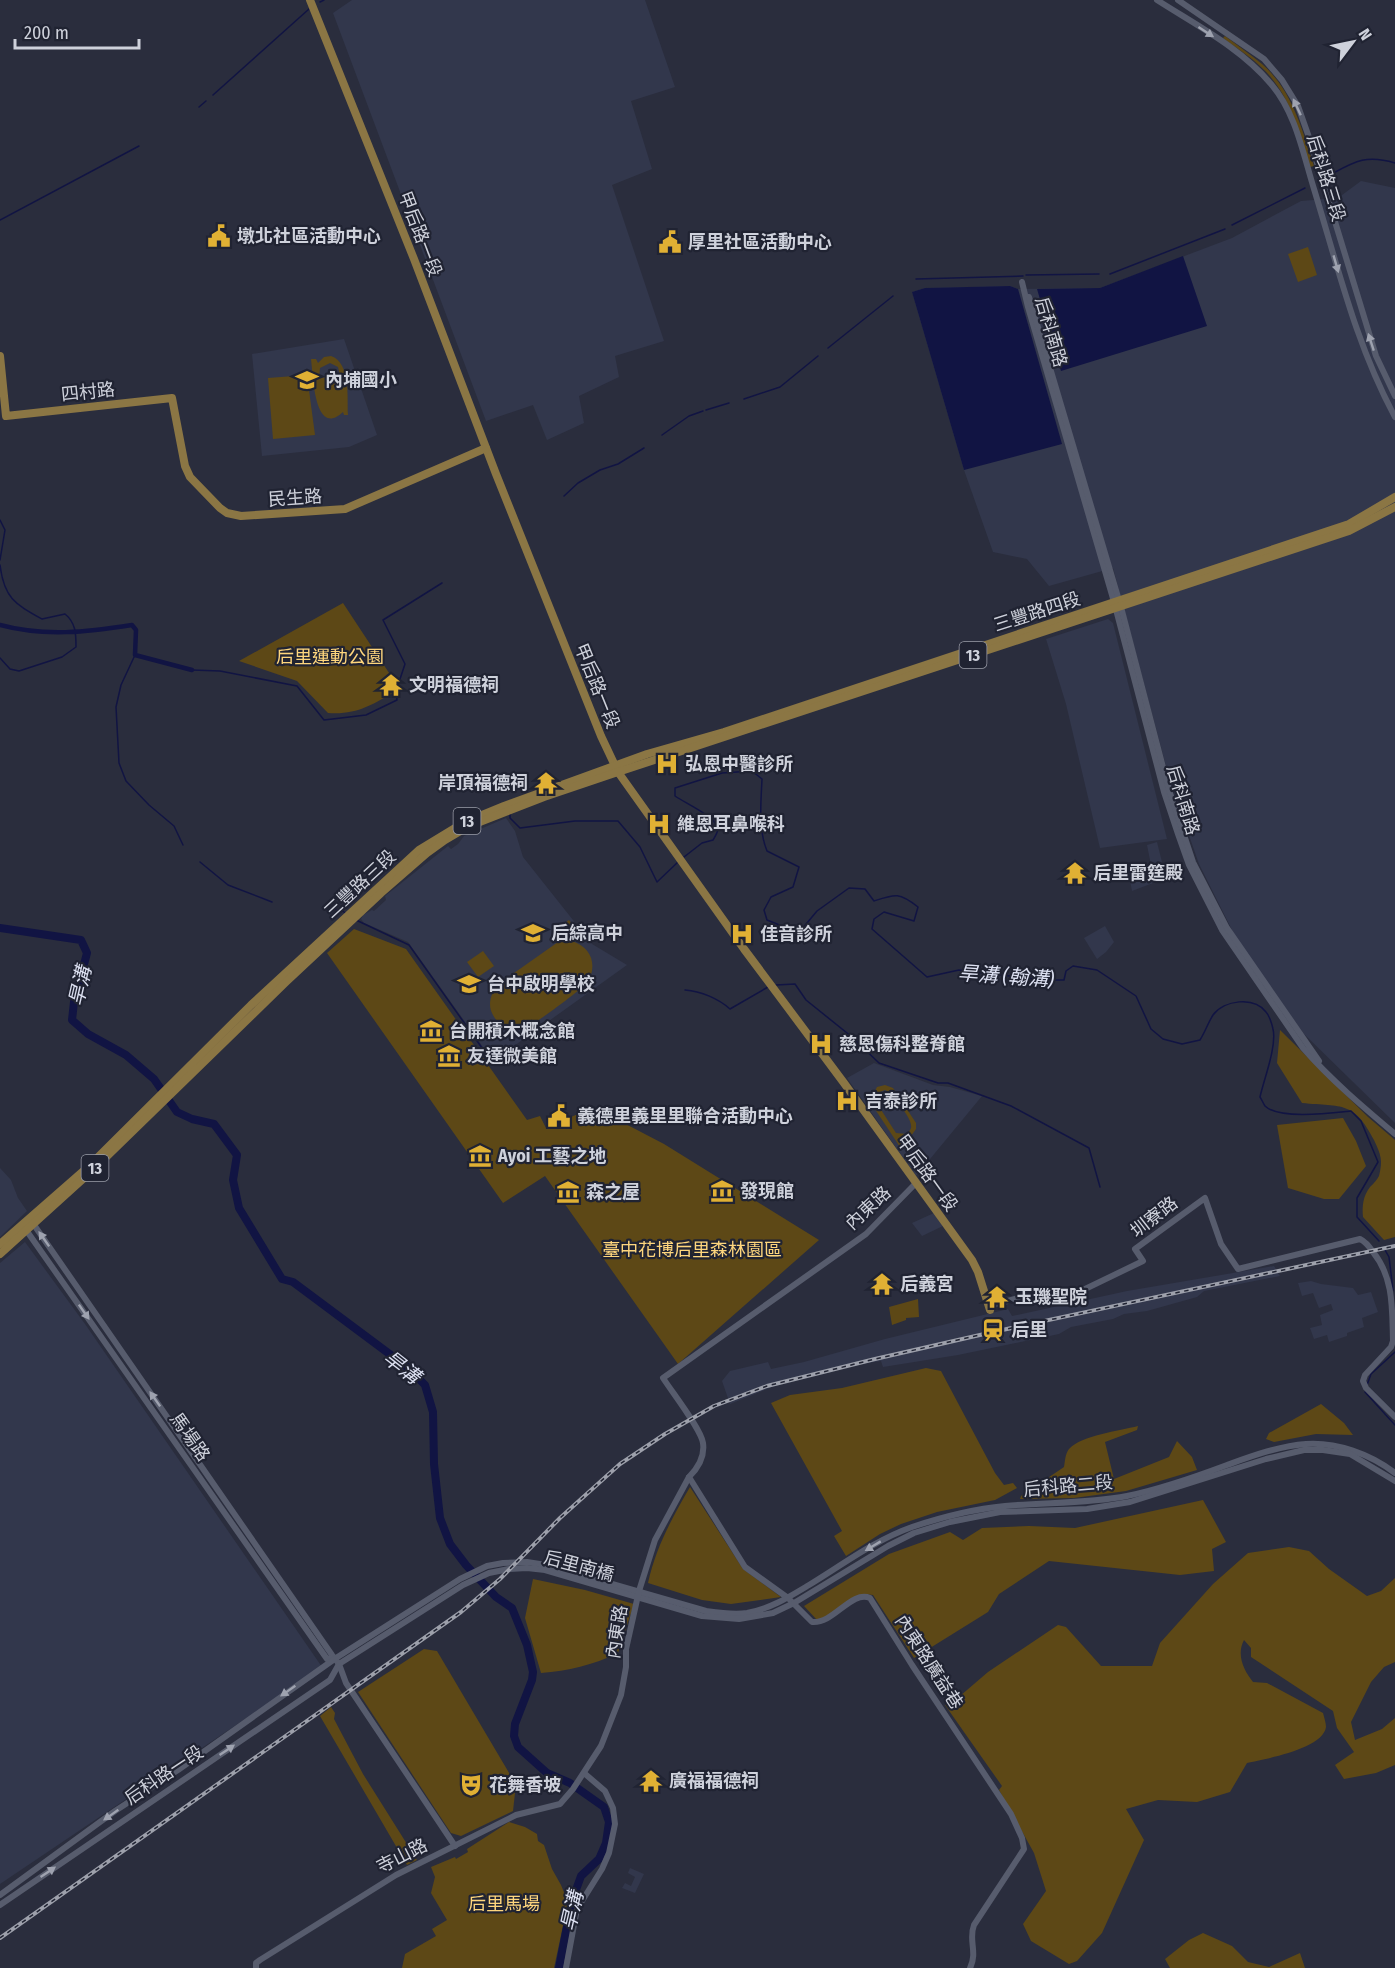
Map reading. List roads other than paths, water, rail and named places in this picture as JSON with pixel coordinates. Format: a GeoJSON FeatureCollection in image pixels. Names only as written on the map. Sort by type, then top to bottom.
{"type":"FeatureCollection","features":[{"type":"Feature","properties":{"kind":"main road","name":"甲后路一段"},"geometry":{"type":"LineString","coordinates":[[310,0],[410,248],[486,448],[616,769],[744,950],[972,1260],[989,1308]]}},
{"type":"Feature","properties":{"kind":"main road","name":"四村路"},"geometry":{"type":"LineString","coordinates":[[0,356],[6,416],[172,398]]}},
{"type":"Feature","properties":{"kind":"main road","name":"民生路"},"geometry":{"type":"LineString","coordinates":[[172,398],[185,466],[190,477],[220,508],[227,513],[241,516],[345,509],[486,448]]}},
{"type":"Feature","properties":{"kind":"main road","name":"三豐路四段"},"geometry":{"type":"LineString","coordinates":[[1117,604],[1348,524],[1395,498]]}},
{"type":"Feature","properties":{"kind":"main road","name":"三豐路四段"},"geometry":{"type":"LineString","coordinates":[[616,769],[1117,604],[1349,531],[1395,507]]}},
{"type":"Feature","properties":{"kind":"main road","name":"三豐路三段"},"geometry":{"type":"LineString","coordinates":[[32,1221],[95,1168],[179,1080],[381,893],[445,840],[467,827],[616,769]]}},
{"type":"Feature","properties":{"kind":"main road","name":"13"},"geometry":{"type":"LineString","coordinates":[[0,1244],[32,1221]]}},
{"type":"Feature","properties":{"kind":"main road","name":"13"},"geometry":{"type":"LineString","coordinates":[[0,1254],[24,1227]]}},
{"type":"Feature","properties":{"kind":"street","name":"后科路三段"},"geometry":{"type":"LineString","coordinates":[[1157,0],[1254,65],[1273,86],[1288,110],[1301,145],[1358,336],[1379,388],[1395,417]]}},
{"type":"Feature","properties":{"kind":"street","name":"后科路三段"},"geometry":{"type":"LineString","coordinates":[[1178,0],[1264,59],[1282,80],[1298,106],[1376,356],[1395,396]]}},
{"type":"Feature","properties":{"kind":"street","name":"后科南路"},"geometry":{"type":"LineString","coordinates":[[1071,448],[1029,297],[1022,282],[1117,604],[1166,791],[1189,865],[1224,929],[1319,1060],[1395,1132]]}},
{"type":"Feature","properties":{"kind":"street","name":"內東路"},"geometry":{"type":"LineString","coordinates":[[578,1782],[602,1746],[621,1695],[627,1667],[626,1649],[639,1591],[655,1540],[689,1478],[701,1462],[703,1441],[663,1378],[866,1234],[916,1183]]}},
{"type":"Feature","properties":{"kind":"street","name":"圳寮路"},"geometry":{"type":"LineString","coordinates":[[989,1308],[1030,1295],[1083,1290],[1143,1261],[1135,1249],[1205,1198],[1221,1244],[1238,1269],[1360,1239],[1365,1241],[1381,1261],[1390,1285],[1393,1341],[1391,1347],[1365,1375],[1363,1382],[1366,1388],[1395,1417]]}},
{"type":"Feature","properties":{"kind":"street","name":"馬場路"},"geometry":{"type":"LineString","coordinates":[[32,1221],[338,1661],[346,1683],[455,1846]]}},
{"type":"Feature","properties":{"kind":"street","name":"馬場路"},"geometry":{"type":"LineString","coordinates":[[24,1227],[327,1659],[338,1661]]}},
{"type":"Feature","properties":{"kind":"street","name":"后科路二段"},"geometry":{"type":"LineString","coordinates":[[788,1598],[884,1539],[910,1528],[956,1514],[999,1506],[1084,1503],[1128,1495],[1263,1453],[1307,1444],[1351,1449],[1385,1465],[1395,1473]]}},
{"type":"Feature","properties":{"kind":"street","name":"后科路二段"},"geometry":{"type":"LineString","coordinates":[[794,1603],[888,1546],[914,1533],[950,1522],[1000,1512],[1087,1509],[1130,1502],[1290,1452],[1323,1450],[1350,1454],[1395,1481]]}},
{"type":"Feature","properties":{"kind":"street","name":"內東路廣益巷"},"geometry":{"type":"LineString","coordinates":[[689,1478],[745,1567],[788,1598],[809,1620],[816,1623],[826,1620],[856,1598],[865,1596],[870,1598],[1005,1805],[1018,1830],[1024,1849],[974,1925],[971,1933],[974,1959],[970,1968]]}},
{"type":"Feature","properties":{"kind":"street","name":"后里南橋"},"geometry":{"type":"LineString","coordinates":[[338,1661],[460,1579],[487,1566],[503,1563],[527,1562],[546,1565],[716,1612],[732,1614],[754,1611],[788,1598]]}},
{"type":"Feature","properties":{"kind":"street","name":"后里南橋"},"geometry":{"type":"LineString","coordinates":[[338,1661],[463,1586],[489,1573],[509,1569],[545,1570],[674,1609],[718,1618],[739,1619],[773,1613],[794,1603]]}},
{"type":"Feature","properties":{"kind":"street","name":"后科路一段"},"geometry":{"type":"LineString","coordinates":[[0,1895],[115,1811],[338,1661]]}},
{"type":"Feature","properties":{"kind":"street","name":"后科路一段"},"geometry":{"type":"LineString","coordinates":[[0,1905],[330,1680],[338,1661]]}},
{"type":"Feature","properties":{"kind":"street"},"geometry":{"type":"LineString","coordinates":[[566,1968],[578,1909],[609,1853],[615,1824],[613,1808],[605,1791],[584,1773]]}},
{"type":"Feature","properties":{"kind":"street","name":"寺山路"},"geometry":{"type":"LineString","coordinates":[[256,1968],[256,1963],[260,1960],[406,1869],[516,1815],[560,1803],[578,1782]]}},
{"type":"Feature","properties":{"kind":"waterway"},"geometry":{"type":"LineString","coordinates":[[320,2],[324,0]]}},
{"type":"Feature","properties":{"kind":"waterway"},"geometry":{"type":"LineString","coordinates":[[213,95],[309,9]]}},
{"type":"Feature","properties":{"kind":"waterway"},"geometry":{"type":"LineString","coordinates":[[199,107],[206,101]]}},
{"type":"Feature","properties":{"kind":"waterway"},"geometry":{"type":"LineString","coordinates":[[0,220],[139,146]]}},
{"type":"Feature","properties":{"kind":"waterway"},"geometry":{"type":"LineString","coordinates":[[1328,176],[1367,159],[1395,163]]}},
{"type":"Feature","properties":{"kind":"waterway"},"geometry":{"type":"LineString","coordinates":[[1232,225],[1305,188]]}},
{"type":"Feature","properties":{"kind":"waterway"},"geometry":{"type":"LineString","coordinates":[[1110,274],[1225,229]]}},
{"type":"Feature","properties":{"kind":"waterway"},"geometry":{"type":"LineString","coordinates":[[1026,275],[1099,274]]}},
{"type":"Feature","properties":{"kind":"waterway"},"geometry":{"type":"LineString","coordinates":[[916,279],[1023,276]]}},
{"type":"Feature","properties":{"kind":"waterway"},"geometry":{"type":"LineString","coordinates":[[828,348],[893,296]]}},
{"type":"Feature","properties":{"kind":"waterway"},"geometry":{"type":"LineString","coordinates":[[744,399],[780,387],[818,356]]}},
{"type":"Feature","properties":{"kind":"waterway"},"geometry":{"type":"LineString","coordinates":[[706,410],[729,403]]}},
{"type":"Feature","properties":{"kind":"waterway"},"geometry":{"type":"LineString","coordinates":[[662,435],[689,416],[703,411]]}},
{"type":"Feature","properties":{"kind":"waterway"},"geometry":{"type":"LineString","coordinates":[[564,496],[578,483],[600,470],[618,464],[644,448]]}},
{"type":"Feature","properties":{"kind":"waterway"},"geometry":{"type":"LineString","coordinates":[[0,520],[5,530],[0,560]]}},
{"type":"Feature","properties":{"kind":"waterway"},"geometry":{"type":"LineString","coordinates":[[0,565],[4,585],[12,599],[42,619],[65,614],[75,629],[76,638],[76,647],[62,657],[19,671],[10,669],[0,658]]}},
{"type":"Feature","properties":{"kind":"waterway"},"geometry":{"type":"LineString","coordinates":[[192,670],[220,671],[297,686],[324,720],[366,715],[397,700],[396,691],[405,664],[383,620],[442,583]]}},
{"type":"Feature","properties":{"kind":"waterway"},"geometry":{"type":"LineString","coordinates":[[0,625],[50,632],[99,630],[132,625],[136,630],[135,655],[192,670]]}},
{"type":"Feature","properties":{"kind":"waterway"},"geometry":{"type":"LineString","coordinates":[[135,655],[121,685],[116,707],[119,763],[126,781],[174,826],[183,845]]}},
{"type":"Feature","properties":{"kind":"waterway","name":"旱溝 (翰溝)"},"geometry":{"type":"LineString","coordinates":[[684,857],[702,843],[713,840],[718,828],[710,818],[675,796],[675,788],[722,773],[752,771],[762,779],[761,825],[767,851],[799,867],[793,887],[771,897],[764,910],[767,920],[787,928],[802,929],[817,911],[849,888],[865,889],[874,901],[892,896],[901,897],[918,907],[914,921],[884,912],[874,919],[872,929],[927,977],[959,970],[1044,980],[1064,980],[1066,971],[1073,966],[1097,970],[1136,996],[1151,1029],[1163,1039],[1182,1044],[1200,1040],[1213,1015],[1224,1006],[1247,1002],[1261,1007],[1269,1017],[1274,1036],[1272,1053],[1260,1097],[1265,1106],[1282,1113],[1306,1115],[1351,1111],[1361,1121],[1378,1162],[1357,1198],[1357,1217],[1379,1241]]}},
{"type":"Feature","properties":{"kind":"waterway","name":"旱溝 (翰溝)"},"geometry":{"type":"LineString","coordinates":[[510,812],[510,818],[520,828],[575,821],[618,821],[640,847],[657,882],[678,862]]}},
{"type":"Feature","properties":{"kind":"waterway"},"geometry":{"type":"LineString","coordinates":[[200,862],[228,885],[272,902]]}},
{"type":"Feature","properties":{"kind":"waterway"},"geometry":{"type":"LineString","coordinates":[[333,909],[347,914]]}},
{"type":"Feature","properties":{"kind":"waterway"},"geometry":{"type":"LineString","coordinates":[[356,920],[409,945],[487,1055]]}},
{"type":"Feature","properties":{"kind":"waterway","name":"旱溝"},"geometry":{"type":"LineString","coordinates":[[0,928],[81,940],[87,953],[74,1002],[72,1020],[88,1034],[126,1055],[154,1079],[177,1112],[192,1119],[214,1124],[237,1155],[233,1180],[239,1208],[282,1279],[293,1282],[407,1367],[425,1385],[433,1412],[434,1464],[440,1518],[450,1544],[496,1597],[512,1608],[527,1645],[533,1672],[515,1724],[514,1736],[518,1747],[547,1773],[570,1783],[604,1807],[609,1822],[606,1843],[599,1859],[581,1876],[572,1901],[559,1968]]}},
{"type":"Feature","properties":{"kind":"waterway"},"geometry":{"type":"LineString","coordinates":[[776,985],[795,984],[806,1000],[852,1037],[879,1063],[938,1083],[948,1083],[1011,1106],[1089,1148],[1100,1187]]}},
{"type":"Feature","properties":{"kind":"waterway"},"geometry":{"type":"LineString","coordinates":[[685,990],[709,996],[730,1009],[768,987]]}},
{"type":"Feature","properties":{"kind":"waterway","name":"旱溝 (翰溝)"},"geometry":{"type":"LineString","coordinates":[[1385,1250],[1389,1257],[1393,1290]]}},
{"type":"Feature","properties":{"kind":"waterway","name":"旱溝 (翰溝)"},"geometry":{"type":"LineString","coordinates":[[1367,1385],[1371,1374],[1395,1352]]}},
{"type":"Feature","properties":{"kind":"waterway","name":"旱溝 (翰溝)"},"geometry":{"type":"LineString","coordinates":[[1365,1392],[1395,1425]]}},
{"type":"Feature","properties":{"kind":"railway"},"geometry":{"type":"LineString","coordinates":[[0,1938],[461,1612],[500,1579],[560,1518],[620,1464],[665,1434],[714,1406],[767,1386],[875,1359],[1395,1246]]}},
{"type":"Feature","properties":{"kind":"place","name":"墩北社區活動中心"},"geometry":{"type":"Point","coordinates":[219,236]}},
{"type":"Feature","properties":{"kind":"place","name":"厚里社區活動中心"},"geometry":{"type":"Point","coordinates":[670,242]}},
{"type":"Feature","properties":{"kind":"place","name":"內埔國小"},"geometry":{"type":"Point","coordinates":[307,380]}},
{"type":"Feature","properties":{"kind":"place","name":"文明福德祠"},"geometry":{"type":"Point","coordinates":[391,685]}},
{"type":"Feature","properties":{"kind":"place","name":"弘恩中醫診所"},"geometry":{"type":"Point","coordinates":[667,764]}},
{"type":"Feature","properties":{"kind":"place","name":"岸頂福德祠"},"geometry":{"type":"Point","coordinates":[546,783]}},
{"type":"Feature","properties":{"kind":"place","name":"維恩耳鼻喉科"},"geometry":{"type":"Point","coordinates":[659,824]}},
{"type":"Feature","properties":{"kind":"place","name":"后里雷筳殿"},"geometry":{"type":"Point","coordinates":[1075,873]}},
{"type":"Feature","properties":{"kind":"place","name":"后綜高中"},"geometry":{"type":"Point","coordinates":[533,933]}},
{"type":"Feature","properties":{"kind":"place","name":"佳音診所"},"geometry":{"type":"Point","coordinates":[742,934]}},
{"type":"Feature","properties":{"kind":"place","name":"台中啟明學校"},"geometry":{"type":"Point","coordinates":[469,984]}},
{"type":"Feature","properties":{"kind":"place","name":"台開積木概念館"},"geometry":{"type":"Point","coordinates":[431,1031]}},
{"type":"Feature","properties":{"kind":"place","name":"慈恩傷科整脊館"},"geometry":{"type":"Point","coordinates":[821,1044]}},
{"type":"Feature","properties":{"kind":"place","name":"友達微美館"},"geometry":{"type":"Point","coordinates":[449,1056]}},
{"type":"Feature","properties":{"kind":"place","name":"吉泰診所"},"geometry":{"type":"Point","coordinates":[847,1101]}},
{"type":"Feature","properties":{"kind":"place","name":"義德里義里里聯合活動中心"},"geometry":{"type":"Point","coordinates":[559,1116]}},
{"type":"Feature","properties":{"kind":"place","name":"Ayoi 工藝之地"},"geometry":{"type":"Point","coordinates":[480,1156]}},
{"type":"Feature","properties":{"kind":"place","name":"發現館"},"geometry":{"type":"Point","coordinates":[722,1191]}},
{"type":"Feature","properties":{"kind":"place","name":"森之屋"},"geometry":{"type":"Point","coordinates":[568,1192]}},
{"type":"Feature","properties":{"kind":"place","name":"后義宮"},"geometry":{"type":"Point","coordinates":[882,1284]}},
{"type":"Feature","properties":{"kind":"place","name":"玉璣聖院"},"geometry":{"type":"Point","coordinates":[997,1297]}},
{"type":"Feature","properties":{"kind":"place","name":"后里"},"geometry":{"type":"Point","coordinates":[993,1330]}},
{"type":"Feature","properties":{"kind":"place","name":"廣福福德祠"},"geometry":{"type":"Point","coordinates":[651,1781]}},
{"type":"Feature","properties":{"kind":"place","name":"花舞香坡"},"geometry":{"type":"Point","coordinates":[471,1785]}},
{"type":"Feature","properties":{"kind":"park label","name":"后里運動公園"},"geometry":{"type":"Point","coordinates":[330,657]}},
{"type":"Feature","properties":{"kind":"park label","name":"臺中花博后里森林園區"},"geometry":{"type":"Point","coordinates":[692,1250]}},
{"type":"Feature","properties":{"kind":"park label","name":"后里馬場"},"geometry":{"type":"Point","coordinates":[504,1904]}}]}
